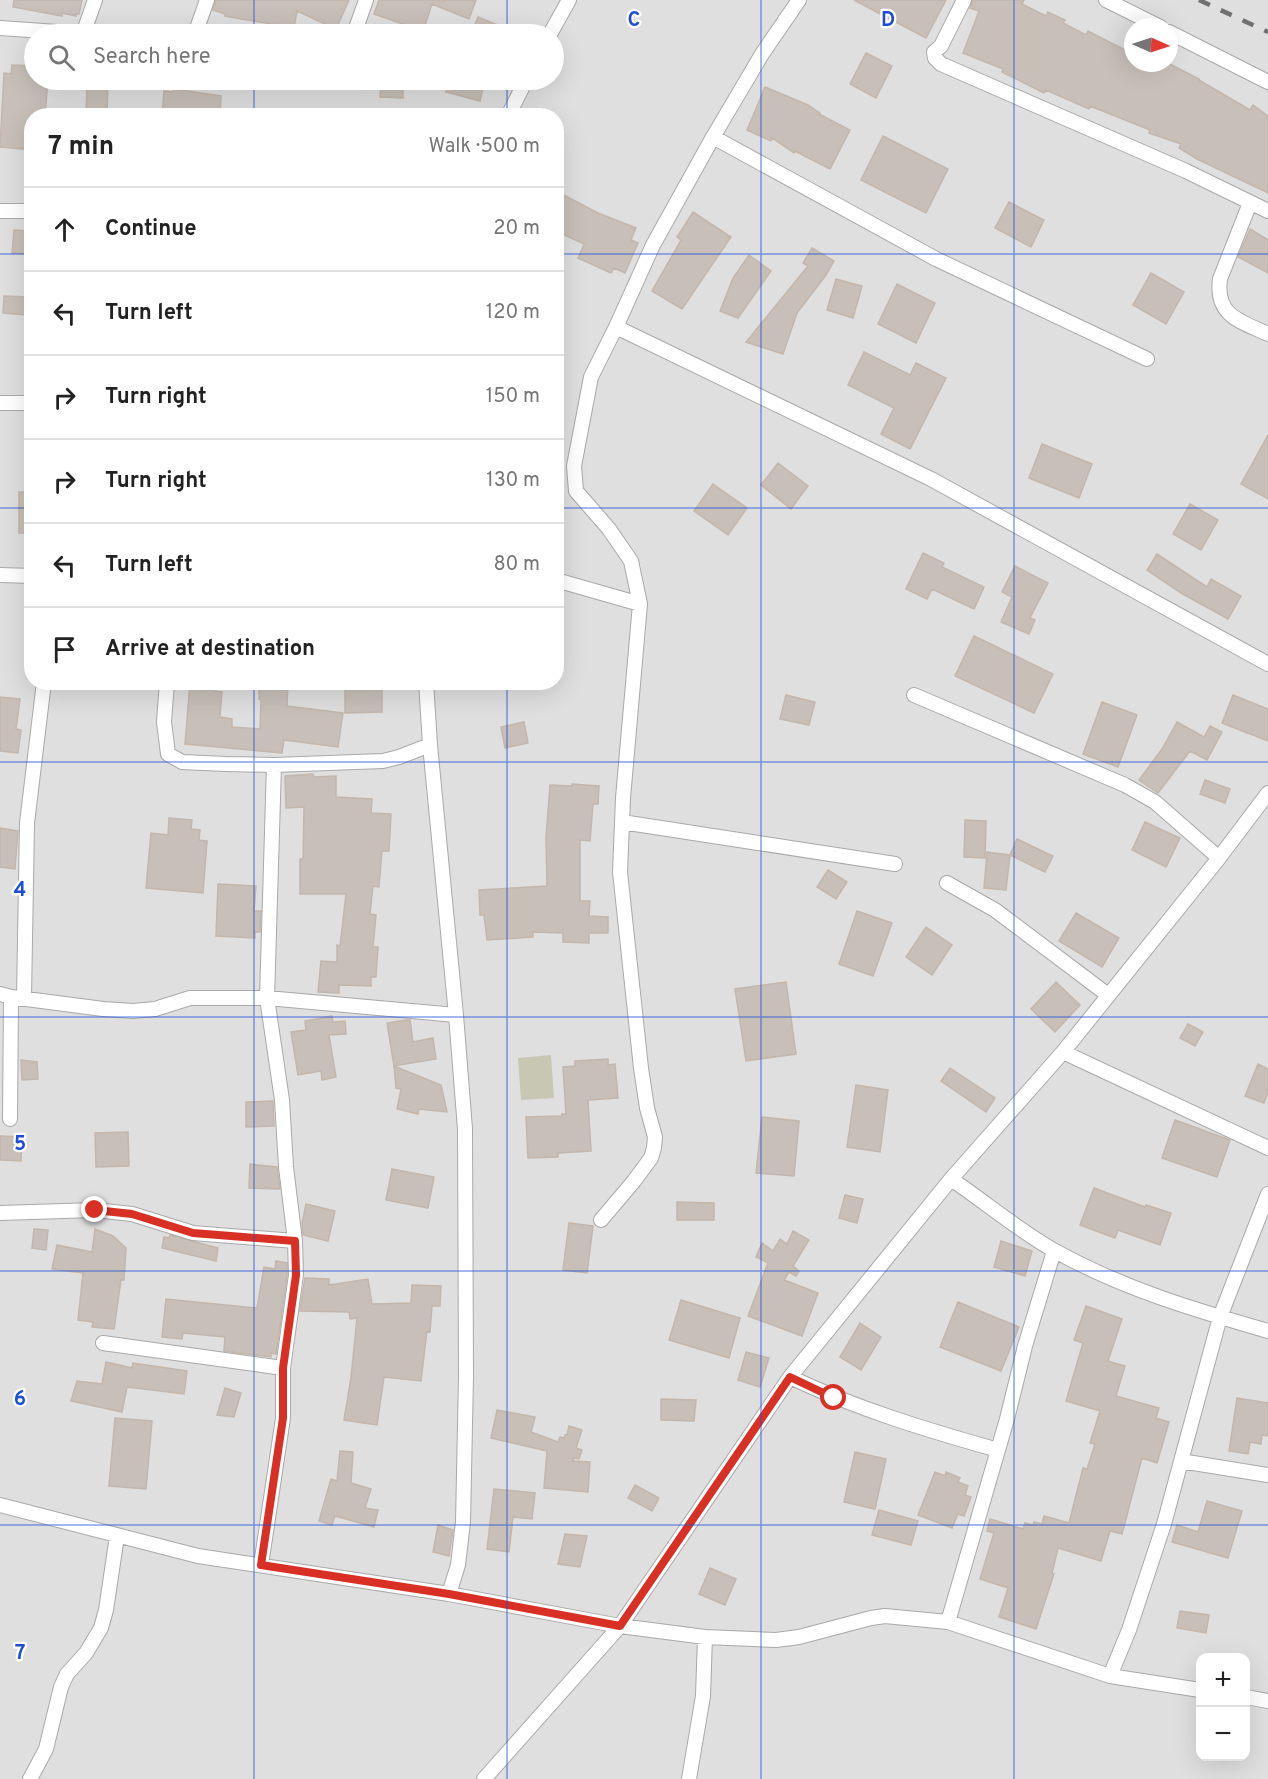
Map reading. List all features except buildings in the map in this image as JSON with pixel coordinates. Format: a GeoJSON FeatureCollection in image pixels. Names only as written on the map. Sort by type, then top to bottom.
{"type":"FeatureCollection","features":[{"type":"Feature","properties":{"kind":"street"},"geometry":{"type":"LineString","coordinates":[[88,24],[95,0]]}},
{"type":"Feature","properties":{"kind":"street"},"geometry":{"type":"LineString","coordinates":[[199,24],[207,0]]}},
{"type":"Feature","properties":{"kind":"street"},"geometry":{"type":"LineString","coordinates":[[358,24],[366,0]]}},
{"type":"Feature","properties":{"kind":"street"},"geometry":{"type":"LineString","coordinates":[[556,24],[569,0]]}},
{"type":"Feature","properties":{"kind":"street"},"geometry":{"type":"LineString","coordinates":[[601,1221],[651,1158],[655,1137],[647,1108],[641,1068],[621,872],[622,822],[640,604],[631,561],[609,529],[576,490],[574,466],[591,377],[653,245],[762,54],[799,0]]}},
{"type":"Feature","properties":{"kind":"street"},"geometry":{"type":"LineString","coordinates":[[964,0],[941,46],[934,52],[935,58],[941,64],[1176,166],[1268,211]]}},
{"type":"Feature","properties":{"kind":"street"},"geometry":{"type":"LineString","coordinates":[[1106,0],[1142,18]]}},
{"type":"Feature","properties":{"kind":"street"},"geometry":{"type":"LineString","coordinates":[[0,28],[24,30]]}},
{"type":"Feature","properties":{"kind":"street"},"geometry":{"type":"LineString","coordinates":[[1178,37],[1268,82]]}},
{"type":"Feature","properties":{"kind":"street"},"geometry":{"type":"LineString","coordinates":[[512,108],[521,90]]}},
{"type":"Feature","properties":{"kind":"street"},"geometry":{"type":"LineString","coordinates":[[713,137],[936,259],[1147,359]]}},
{"type":"Feature","properties":{"kind":"street"},"geometry":{"type":"LineString","coordinates":[[1250,203],[1220,279],[1221,302],[1227,313],[1268,334]]}},
{"type":"Feature","properties":{"kind":"street"},"geometry":{"type":"LineString","coordinates":[[0,211],[24,211]]}},
{"type":"Feature","properties":{"kind":"street"},"geometry":{"type":"LineString","coordinates":[[616,327],[931,479],[1268,664]]}},
{"type":"Feature","properties":{"kind":"street"},"geometry":{"type":"LineString","coordinates":[[0,403],[24,403]]}},
{"type":"Feature","properties":{"kind":"street"},"geometry":{"type":"LineString","coordinates":[[0,574],[24,576]]}},
{"type":"Feature","properties":{"kind":"street"},"geometry":{"type":"LineString","coordinates":[[564,582],[640,604]]}},
{"type":"Feature","properties":{"kind":"street"},"geometry":{"type":"LineString","coordinates":[[9,1119],[12,996],[27,823],[43,690]]}},
{"type":"Feature","properties":{"kind":"street"},"geometry":{"type":"LineString","coordinates":[[166,690],[164,722],[168,754],[182,762],[274,765],[383,761],[430,745]]}},
{"type":"Feature","properties":{"kind":"street"},"geometry":{"type":"LineString","coordinates":[[427,690],[465,1129],[466,1376],[463,1522],[458,1565],[449,1594]]}},
{"type":"Feature","properties":{"kind":"street"},"geometry":{"type":"LineString","coordinates":[[914,695],[1125,785],[1155,802],[1219,858]]}},
{"type":"Feature","properties":{"kind":"street"},"geometry":{"type":"LineString","coordinates":[[261,1565],[283,1418],[283,1368],[296,1275],[282,1100],[267,998],[274,765]]}},
{"type":"Feature","properties":{"kind":"street"},"geometry":{"type":"LineString","coordinates":[[484,1779],[620,1626],[790,1377],[951,1179],[1063,1052],[1219,858],[1268,793]]}},
{"type":"Feature","properties":{"kind":"street"},"geometry":{"type":"LineString","coordinates":[[622,822],[895,864]]}},
{"type":"Feature","properties":{"kind":"street"},"geometry":{"type":"LineString","coordinates":[[947,883],[995,910],[1108,995]]}},
{"type":"Feature","properties":{"kind":"street"},"geometry":{"type":"LineString","coordinates":[[12,996],[103,1010],[155,1009],[190,998],[267,998],[456,1015]]}},
{"type":"Feature","properties":{"kind":"street"},"geometry":{"type":"LineString","coordinates":[[1063,1052],[1268,1148]]}},
{"type":"Feature","properties":{"kind":"street"},"geometry":{"type":"LineString","coordinates":[[951,1179],[1054,1251],[1109,1278],[1154,1297],[1268,1331]]}},
{"type":"Feature","properties":{"kind":"street"},"geometry":{"type":"LineString","coordinates":[[1110,1676],[1129,1630],[1164,1524],[1220,1317],[1268,1194]]}},
{"type":"Feature","properties":{"kind":"street"},"geometry":{"type":"LineString","coordinates":[[0,1213],[95,1210],[132,1214],[193,1233],[295,1241]]}},
{"type":"Feature","properties":{"kind":"street"},"geometry":{"type":"LineString","coordinates":[[948,1622],[1054,1251]]}},
{"type":"Feature","properties":{"kind":"street"},"geometry":{"type":"LineString","coordinates":[[103,1343],[283,1368]]}},
{"type":"Feature","properties":{"kind":"street"},"geometry":{"type":"LineString","coordinates":[[790,1377],[834,1398],[900,1421],[998,1450]]}},
{"type":"Feature","properties":{"kind":"street"},"geometry":{"type":"LineString","coordinates":[[1181,1461],[1268,1475]]}},
{"type":"Feature","properties":{"kind":"street"},"geometry":{"type":"LineString","coordinates":[[0,1505],[198,1556],[449,1594],[620,1626],[705,1637],[776,1640],[799,1637],[885,1616],[948,1622],[1110,1676],[1196,1689]]}},
{"type":"Feature","properties":{"kind":"street"},"geometry":{"type":"LineString","coordinates":[[30,1779],[46,1749],[61,1687],[71,1669],[86,1653],[101,1628],[108,1601],[117,1536]]}},
{"type":"Feature","properties":{"kind":"street"},"geometry":{"type":"LineString","coordinates":[[689,1779],[703,1696],[705,1637]]}},
{"type":"Feature","properties":{"kind":"street"},"geometry":{"type":"LineString","coordinates":[[1250,1698],[1268,1701]]}},
{"type":"Feature","properties":{"kind":"shaded area"},"geometry":{"type":"Polygon","coordinates":[[[0,0],[1268,0],[1268,1779],[0,1779],[0,0]]]}},
{"type":"Feature","properties":{"kind":"shaded area"},"geometry":{"type":"Polygon","coordinates":[[[551,1055],[554,1098],[521,1100],[518,1058],[551,1055]]]}},
{"type":"Feature","properties":{"kind":"railway"},"geometry":{"type":"LineString","coordinates":[[1199,0],[1268,32]]}},
{"type":"Feature","properties":{"kind":"route"},"geometry":{"type":"LineString","coordinates":[[95,1210],[132,1214],[193,1233],[295,1241],[296,1275],[283,1368],[283,1418],[261,1565],[449,1594],[620,1626],[790,1377],[834,1398]]}}]}
